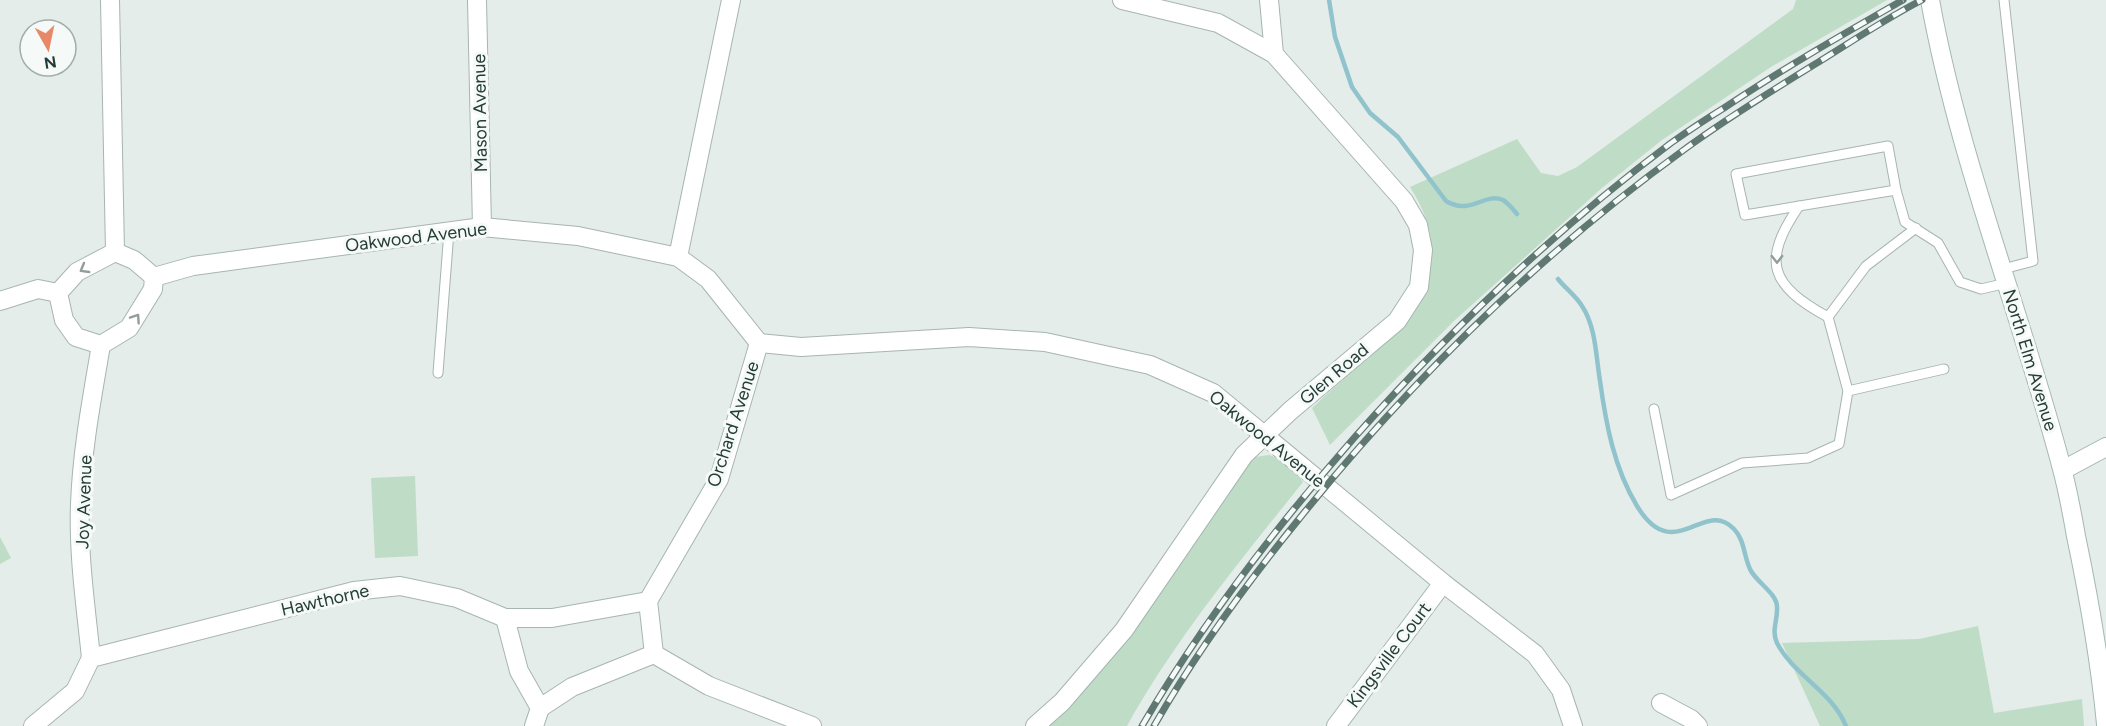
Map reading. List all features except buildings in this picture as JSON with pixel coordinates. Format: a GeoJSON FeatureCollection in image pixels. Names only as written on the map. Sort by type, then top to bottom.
{"type":"FeatureCollection","features":[{"type":"Feature","properties":{"kind":"street"},"geometry":{"type":"LineString","coordinates":[[110,0],[115,252]]}},
{"type":"Feature","properties":{"kind":"street","name":"Mason Avenue"},"geometry":{"type":"LineString","coordinates":[[477,0],[482,227]]}},
{"type":"Feature","properties":{"kind":"street"},"geometry":{"type":"LineString","coordinates":[[678,257],[731,0]]}},
{"type":"Feature","properties":{"kind":"street","name":"Glen Road"},"geometry":{"type":"LineString","coordinates":[[1035,726],[1062,702],[1125,630],[1244,455],[1263,435],[1397,321],[1419,287],[1423,250],[1418,225],[1404,201],[1274,54],[1218,23],[1122,0]]}},
{"type":"Feature","properties":{"kind":"street"},"geometry":{"type":"LineString","coordinates":[[1269,0],[1274,54]]}},
{"type":"Feature","properties":{"kind":"street","name":"North Elm Avenue"},"geometry":{"type":"LineString","coordinates":[[1930,0],[1957,117],[2063,470],[2086,583],[2101,675],[2106,724]]}},
{"type":"Feature","properties":{"kind":"street","name":"Oakwood Avenue"},"geometry":{"type":"LineString","coordinates":[[154,277],[193,266],[482,227],[578,236],[678,257]]}},
{"type":"Feature","properties":{"kind":"street"},"geometry":{"type":"LineString","coordinates":[[58,293],[64,320],[76,338],[101,345],[129,328],[153,289],[154,277],[134,260],[115,252]]}},
{"type":"Feature","properties":{"kind":"street"},"geometry":{"type":"LineString","coordinates":[[58,293],[77,272],[115,252]]}},
{"type":"Feature","properties":{"kind":"street","name":"Orchard Avenue"},"geometry":{"type":"LineString","coordinates":[[648,601],[719,479],[759,343],[708,279],[678,257]]}},
{"type":"Feature","properties":{"kind":"street"},"geometry":{"type":"LineString","coordinates":[[0,300],[38,289],[58,293]]}},
{"type":"Feature","properties":{"kind":"street","name":"Oakwood Avenue"},"geometry":{"type":"LineString","coordinates":[[759,343],[801,347],[969,337],[1045,342],[1150,365],[1213,393],[1443,583],[1535,654],[1561,690],[1573,726]]}},
{"type":"Feature","properties":{"kind":"street","name":"Joy Avenue"},"geometry":{"type":"LineString","coordinates":[[92,658],[82,578],[80,505],[87,424],[101,345]]}},
{"type":"Feature","properties":{"kind":"street"},"geometry":{"type":"LineString","coordinates":[[2063,470],[2106,447]]}},
{"type":"Feature","properties":{"kind":"street","name":"Kingsville Court"},"geometry":{"type":"LineString","coordinates":[[1336,726],[1443,583]]}},
{"type":"Feature","properties":{"kind":"street","name":"Hawthorne"},"geometry":{"type":"LineString","coordinates":[[92,658],[354,591],[400,586],[457,598],[505,618],[552,618],[648,601]]}},
{"type":"Feature","properties":{"kind":"street"},"geometry":{"type":"LineString","coordinates":[[648,601],[654,654]]}},
{"type":"Feature","properties":{"kind":"street"},"geometry":{"type":"LineString","coordinates":[[505,618],[519,671],[540,708]]}},
{"type":"Feature","properties":{"kind":"street"},"geometry":{"type":"LineString","coordinates":[[534,726],[540,708],[572,687],[654,654]]}},
{"type":"Feature","properties":{"kind":"street"},"geometry":{"type":"LineString","coordinates":[[654,654],[709,686],[812,726]]}},
{"type":"Feature","properties":{"kind":"street"},"geometry":{"type":"LineString","coordinates":[[33,726],[75,691],[92,658]]}},
{"type":"Feature","properties":{"kind":"street"},"geometry":{"type":"LineString","coordinates":[[1661,703],[1691,719],[1698,726]]}},
{"type":"Feature","properties":{"kind":"lane"},"geometry":{"type":"LineString","coordinates":[[1896,190],[1745,215],[1736,174],[1888,147],[1905,222],[1938,243],[1960,282],[1981,289],[2033,261],[2004,0]]}},
{"type":"Feature","properties":{"kind":"lane"},"geometry":{"type":"LineString","coordinates":[[1654,409],[1671,495],[1742,463],[1808,458],[1839,444],[1848,391],[1828,317],[1805,304],[1787,289],[1774,260],[1790,219],[1799,206]]}},
{"type":"Feature","properties":{"kind":"lane"},"geometry":{"type":"LineString","coordinates":[[1828,317],[1866,266],[1916,228]]}},
{"type":"Feature","properties":{"kind":"lane"},"geometry":{"type":"LineString","coordinates":[[438,373],[448,231]]}},
{"type":"Feature","properties":{"kind":"lane"},"geometry":{"type":"LineString","coordinates":[[1848,391],[1944,369]]}},
{"type":"Feature","properties":{"kind":"green space"},"geometry":{"type":"Polygon","coordinates":[[[1796,0],[1887,0],[1771,67],[1662,140],[1602,188],[1455,320],[1330,445],[1312,408],[1404,323],[1424,290],[1432,257],[1431,240],[1427,222],[1410,187],[1517,139],[1541,173],[1558,176],[1577,167],[1793,9],[1796,0]]]}},
{"type":"Feature","properties":{"kind":"green space"},"geometry":{"type":"Polygon","coordinates":[[[1269,455],[1288,466],[1303,482],[1188,631],[1146,693],[1127,726],[1043,726],[1255,457],[1269,455]]]}},
{"type":"Feature","properties":{"kind":"green space"},"geometry":{"type":"Polygon","coordinates":[[[415,476],[418,556],[375,558],[371,478],[415,476]]]}},
{"type":"Feature","properties":{"kind":"green space"},"geometry":{"type":"Polygon","coordinates":[[[0,537],[11,558],[0,564],[0,537]]]}},
{"type":"Feature","properties":{"kind":"green space"},"geometry":{"type":"Polygon","coordinates":[[[1978,626],[1994,713],[2082,699],[2084,726],[1820,726],[1782,643],[1919,639],[1978,626]]]}},
{"type":"Feature","properties":{"kind":"waterway"},"geometry":{"type":"LineString","coordinates":[[1329,0],[1335,37],[1352,87],[1370,113],[1398,137],[1446,201],[1463,206],[1496,198],[1505,201],[1517,214]]}},
{"type":"Feature","properties":{"kind":"waterway"},"geometry":{"type":"LineString","coordinates":[[1558,279],[1580,302],[1587,314],[1595,342],[1612,445],[1622,476],[1637,506],[1651,523],[1664,531],[1676,532],[1711,520],[1723,521],[1738,533],[1751,571],[1776,602],[1777,643],[1793,665],[1832,703],[1846,726]]}},
{"type":"Feature","properties":{"kind":"railway"},"geometry":{"type":"LineString","coordinates":[[1142,726],[1189,650],[1241,577],[1296,506],[1390,398],[1466,320],[1545,246],[1671,143],[1790,66],[1903,0]]}},
{"type":"Feature","properties":{"kind":"railway"},"geometry":{"type":"LineString","coordinates":[[1154,726],[1222,620],[1299,519],[1386,417],[1480,321],[1579,232],[1685,149],[1772,91],[1897,13],[1922,0]]}}]}
